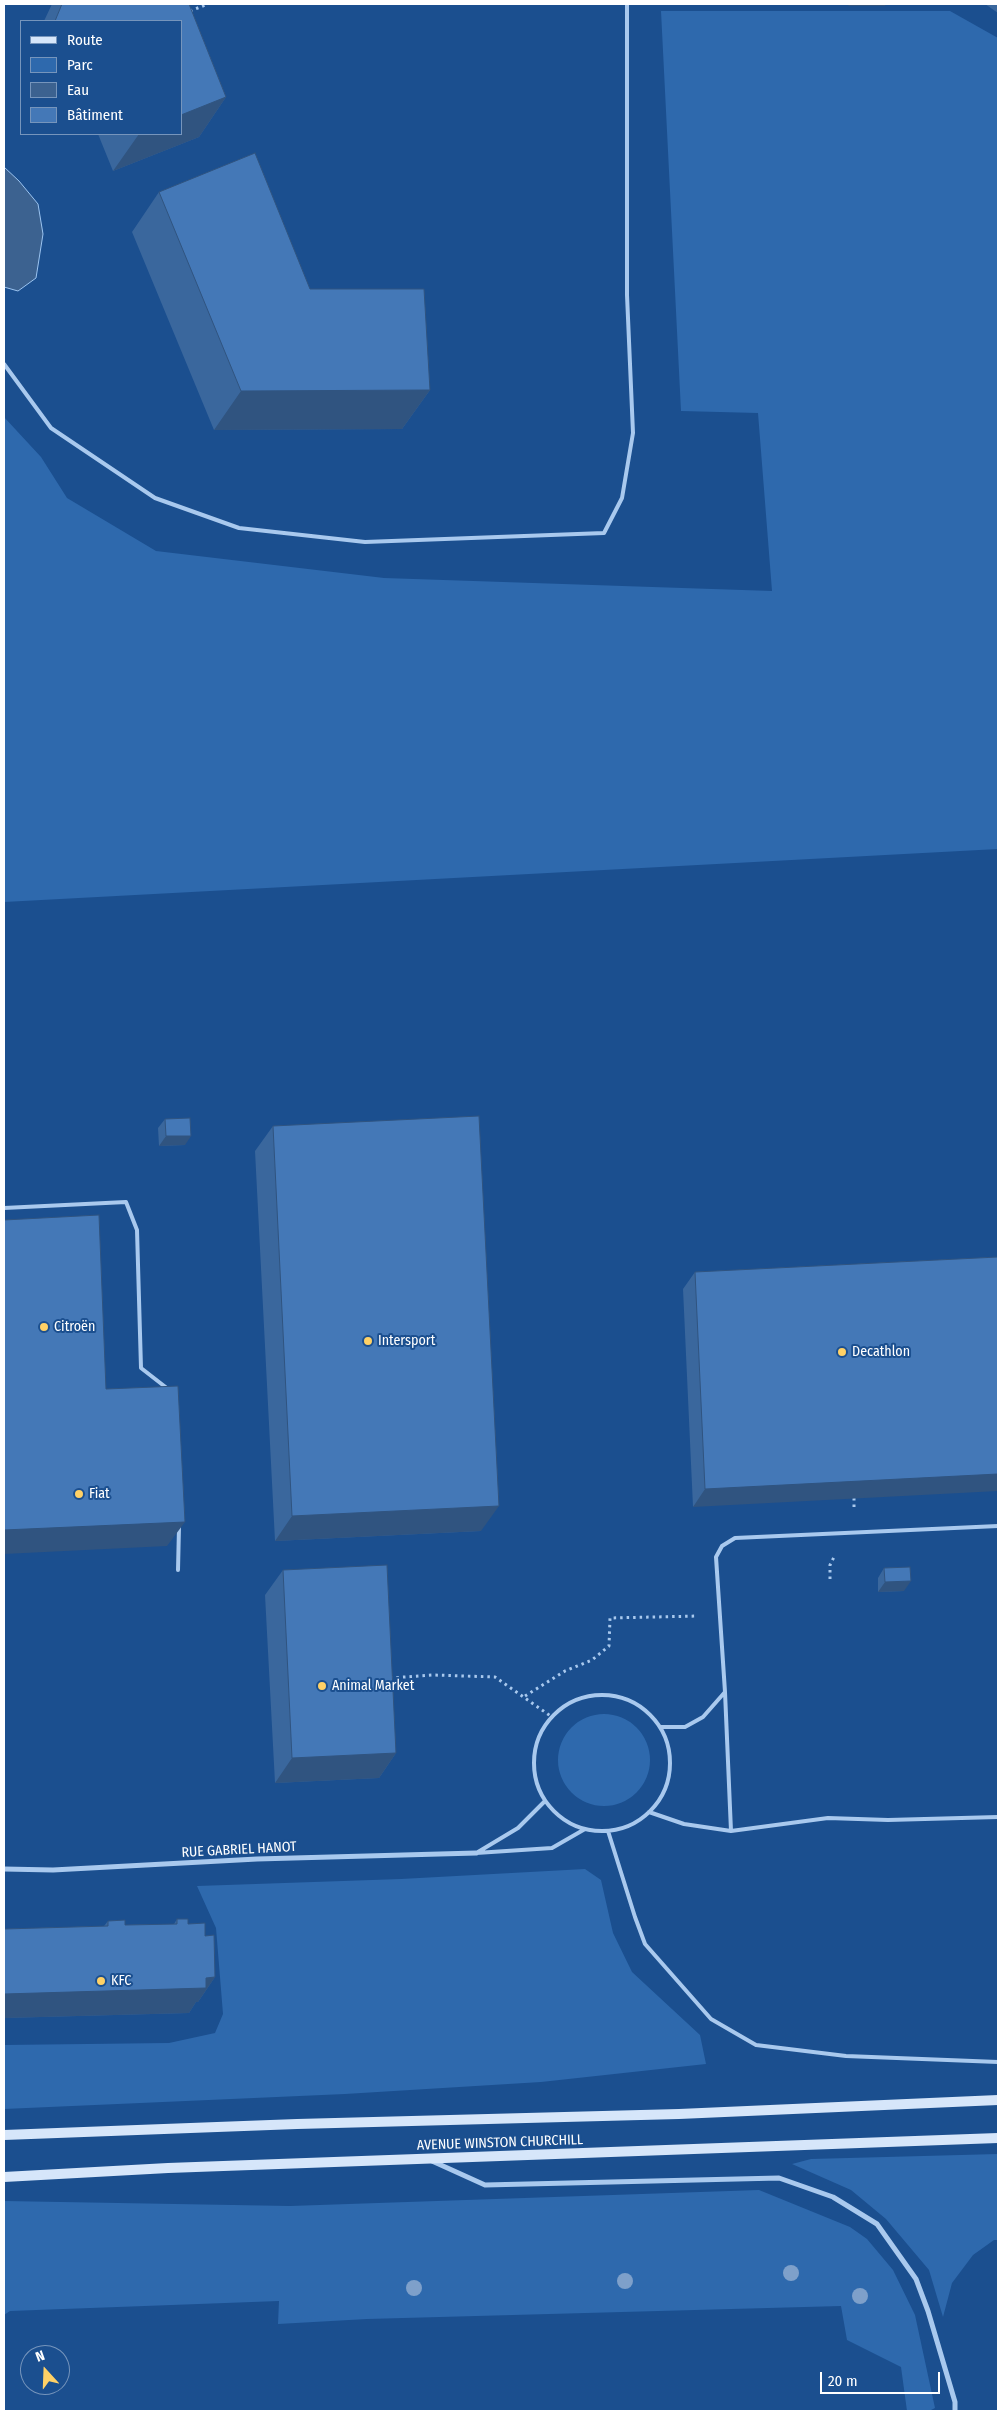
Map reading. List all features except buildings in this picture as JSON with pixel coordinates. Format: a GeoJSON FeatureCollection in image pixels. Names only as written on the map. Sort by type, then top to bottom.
{"type":"FeatureCollection","features":[{"type":"Feature","properties":{"kind":"main road","name":"AVENUE WINSTON CHURCHILL"},"geometry":{"type":"LineString","coordinates":[[4,2135],[298,2124],[679,2114],[998,2100]]}},
{"type":"Feature","properties":{"kind":"main road","name":"AVENUE WINSTON CHURCHILL"},"geometry":{"type":"LineString","coordinates":[[4,2177],[168,2168],[998,2138]]}},
{"type":"Feature","properties":{"kind":"street","name":"RUE GABRIEL HANOT"},"geometry":{"type":"LineString","coordinates":[[4,1869],[53,1870],[257,1859],[476,1853]]}},
{"type":"Feature","properties":{"kind":"street"},"geometry":{"type":"LineString","coordinates":[[429,2160],[485,2185],[780,2178],[833,2197],[877,2224],[916,2279],[928,2311],[952,2393],[955,2411]]}},
{"type":"Feature","properties":{"kind":"lane"},"geometry":{"type":"LineString","coordinates":[[4,364],[51,428],[155,498],[240,528],[365,542],[604,533],[622,498],[633,433],[627,295],[627,4]]}},
{"type":"Feature","properties":{"kind":"lane"},"geometry":{"type":"LineString","coordinates":[[4,1208],[126,1202],[137,1230],[140,1368],[175,1394]]}},
{"type":"Feature","properties":{"kind":"lane"},"geometry":{"type":"LineString","coordinates":[[178,1570],[179,1517]]}},
{"type":"Feature","properties":{"kind":"lane"},"geometry":{"type":"LineString","coordinates":[[731,1831],[725,1692],[718,1615],[716,1557],[722,1546],[735,1538],[998,1526]]}},
{"type":"Feature","properties":{"kind":"lane"},"geometry":{"type":"LineString","coordinates":[[660,1727],[685,1727],[702,1717],[725,1692]]}},
{"type":"Feature","properties":{"kind":"lane"},"geometry":{"type":"LineString","coordinates":[[603,1695],[621,1697],[637,1704],[650,1714],[660,1727],[670,1756],[670,1772],[659,1800],[649,1812],[630,1825],[608,1831],[585,1829],[570,1823],[556,1814],[545,1801],[536,1780],[534,1758],[539,1736],[552,1717],[566,1704],[584,1697],[603,1695]]}},
{"type":"Feature","properties":{"kind":"lane","name":"RUE GABRIEL HANOT"},"geometry":{"type":"LineString","coordinates":[[476,1853],[518,1828],[545,1801]]}},
{"type":"Feature","properties":{"kind":"lane"},"geometry":{"type":"LineString","coordinates":[[649,1812],[684,1824],[731,1831],[828,1818],[888,1820],[998,1817]]}},
{"type":"Feature","properties":{"kind":"lane","name":"RUE GABRIEL HANOT"},"geometry":{"type":"LineString","coordinates":[[476,1853],[552,1848],[585,1829]]}},
{"type":"Feature","properties":{"kind":"lane"},"geometry":{"type":"LineString","coordinates":[[608,1831],[634,1917],[645,1944],[711,2019],[756,2045],[846,2056],[998,2062]]}},
{"type":"Feature","properties":{"kind":"path"},"geometry":{"type":"LineString","coordinates":[[185,13],[208,4]]}},
{"type":"Feature","properties":{"kind":"path"},"geometry":{"type":"LineString","coordinates":[[525,1696],[565,1671],[592,1660],[609,1646],[610,1618],[718,1615]]}},
{"type":"Feature","properties":{"kind":"path"},"geometry":{"type":"LineString","coordinates":[[386,1678],[484,1675],[495,1677],[525,1696],[552,1717]]}},
{"type":"Feature","properties":{"kind":"green space"},"geometry":{"type":"Polygon","coordinates":[[[661,11],[950,11],[998,38],[998,849],[4,902],[4,417],[41,457],[67,498],[156,551],[384,578],[772,591],[758,413],[681,411],[661,11]]]}},
{"type":"Feature","properties":{"kind":"green space"},"geometry":{"type":"Polygon","coordinates":[[[604,1714],[622,1718],[636,1728],[646,1742],[650,1760],[646,1778],[636,1792],[622,1802],[604,1806],[586,1802],[572,1792],[562,1778],[558,1760],[562,1742],[572,1728],[586,1718],[604,1714]]]}},
{"type":"Feature","properties":{"kind":"green space"},"geometry":{"type":"Polygon","coordinates":[[[585,1869],[601,1880],[613,1933],[632,1972],[700,2035],[706,2064],[541,2082],[345,2094],[4,2109],[4,2045],[169,2043],[215,2033],[223,2014],[216,1928],[197,1886],[401,1879],[585,1869]]]}},
{"type":"Feature","properties":{"kind":"green space"},"geometry":{"type":"Polygon","coordinates":[[[998,2154],[998,2240],[994,2240],[973,2255],[952,2283],[943,2317],[929,2270],[886,2219],[851,2190],[792,2164],[811,2159],[998,2154]]]}},
{"type":"Feature","properties":{"kind":"green space"},"geometry":{"type":"Polygon","coordinates":[[[759,2190],[850,2227],[867,2239],[893,2270],[915,2315],[935,2408],[929,2411],[907,2411],[901,2367],[847,2340],[841,2306],[367,2319],[278,2324],[279,2301],[10,2311],[4,2315],[4,2201],[290,2206],[759,2190]]]}},
{"type":"Feature","properties":{"kind":"water"},"geometry":{"type":"Polygon","coordinates":[[[4,167],[19,181],[38,204],[43,234],[36,278],[18,291],[4,287],[4,167]]]}},
{"type":"Feature","properties":{"kind":"place","name":"Citroën"},"geometry":{"type":"Point","coordinates":[44,1327]}},
{"type":"Feature","properties":{"kind":"place","name":"Intersport"},"geometry":{"type":"Point","coordinates":[368,1341]}},
{"type":"Feature","properties":{"kind":"place","name":"Decathlon"},"geometry":{"type":"Point","coordinates":[842,1352]}},
{"type":"Feature","properties":{"kind":"place","name":"Fiat"},"geometry":{"type":"Point","coordinates":[79,1494]}},
{"type":"Feature","properties":{"kind":"place","name":"Animal Market"},"geometry":{"type":"Point","coordinates":[322,1686]}},
{"type":"Feature","properties":{"kind":"place","name":"KFC"},"geometry":{"type":"Point","coordinates":[101,1981]}}]}
